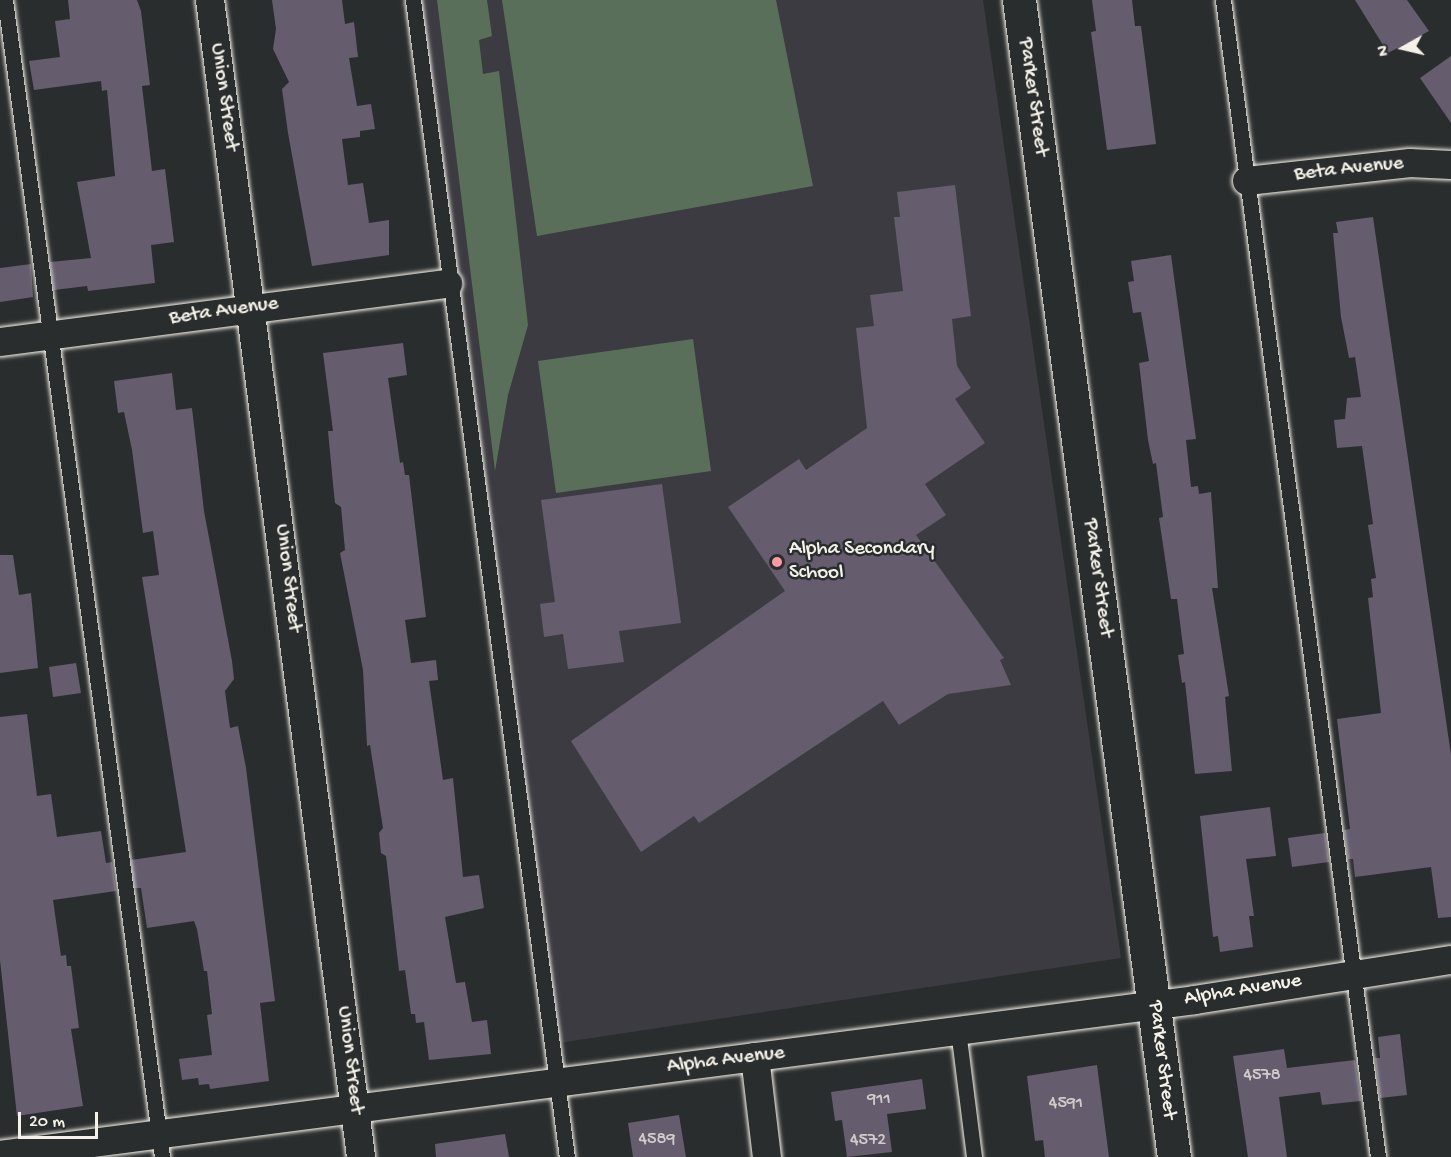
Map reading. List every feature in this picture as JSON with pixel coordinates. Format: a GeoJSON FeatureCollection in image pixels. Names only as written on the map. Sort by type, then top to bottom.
{"type":"FeatureCollection","features":[{"type":"Feature","properties":{"kind":"street","name":"Union Street"},"geometry":{"type":"LineString","coordinates":[[210,0],[361,1157]]}},
{"type":"Feature","properties":{"kind":"street","name":"Parker Street"},"geometry":{"type":"LineString","coordinates":[[1019,0],[1174,1157]]}},
{"type":"Feature","properties":{"kind":"street","name":"Beta Avenue"},"geometry":{"type":"LineString","coordinates":[[1247,181],[1410,163],[1450,173]]}},
{"type":"Feature","properties":{"kind":"street","name":"Beta Avenue"},"geometry":{"type":"LineString","coordinates":[[0,342],[448,284]]}},
{"type":"Feature","properties":{"kind":"street","name":"Alpha Avenue"},"geometry":{"type":"LineString","coordinates":[[0,1155],[161,1145],[355,1106],[755,1057],[1154,1004],[1451,960]]}},
{"type":"Feature","properties":{"kind":"street"},"geometry":{"type":"LineString","coordinates":[[755,1057],[767,1157]]}},
{"type":"Feature","properties":{"kind":"lane"},"geometry":{"type":"LineString","coordinates":[[5,0],[161,1145]]}},
{"type":"Feature","properties":{"kind":"lane"},"geometry":{"type":"LineString","coordinates":[[413,0],[448,284],[479,483],[567,1157]]}},
{"type":"Feature","properties":{"kind":"lane"},"geometry":{"type":"LineString","coordinates":[[1223,0],[1378,1157]]}},
{"type":"Feature","properties":{"kind":"lane"},"geometry":{"type":"LineString","coordinates":[[958,1030],[974,1157]]}},
{"type":"Feature","properties":{"kind":"shaded area","name":"Alpha Secondary School"},"geometry":{"type":"Polygon","coordinates":[[[413,0],[983,0],[1121,958],[552,1044],[413,0]]]}},
{"type":"Feature","properties":{"kind":"green space"},"geometry":{"type":"Polygon","coordinates":[[[437,0],[487,0],[492,36],[479,40],[483,74],[499,71],[528,325],[508,395],[495,471],[437,0]]]}},
{"type":"Feature","properties":{"kind":"green space"},"geometry":{"type":"Polygon","coordinates":[[[502,0],[776,0],[813,186],[537,236],[502,0]]]}},
{"type":"Feature","properties":{"kind":"green space"},"geometry":{"type":"Polygon","coordinates":[[[693,339],[711,471],[556,493],[538,361],[693,339]]]}},
{"type":"Feature","properties":{"kind":"building"},"geometry":{"type":"Polygon","coordinates":[[[68,0],[137,0],[141,11],[150,85],[142,86],[152,171],[165,169],[174,242],[151,245],[155,283],[88,291],[87,286],[54,290],[50,262],[91,258],[77,182],[115,176],[107,90],[102,91],[101,81],[34,90],[29,61],[60,57],[55,21],[70,19],[68,0]]]}},
{"type":"Feature","properties":{"kind":"building"},"geometry":{"type":"Polygon","coordinates":[[[272,0],[342,0],[345,24],[354,22],[358,57],[349,58],[357,106],[371,104],[375,129],[360,131],[360,137],[342,139],[348,185],[363,183],[369,223],[389,220],[389,255],[312,266],[282,89],[289,82],[273,49],[276,29],[272,0]]]}},
{"type":"Feature","properties":{"kind":"building"},"geometry":{"type":"Polygon","coordinates":[[[1092,0],[1132,0],[1135,26],[1141,26],[1156,144],[1107,150],[1091,32],[1096,31],[1092,0]]]}},
{"type":"Feature","properties":{"kind":"building"},"geometry":{"type":"Polygon","coordinates":[[[1355,0],[1407,0],[1429,31],[1388,53],[1355,0]]]}},
{"type":"Feature","properties":{"kind":"building"},"geometry":{"type":"Polygon","coordinates":[[[1451,56],[1451,123],[1420,78],[1451,56]]]}},
{"type":"Feature","properties":{"kind":"building"},"geometry":{"type":"Polygon","coordinates":[[[955,185],[971,316],[952,319],[957,366],[971,388],[955,399],[985,443],[925,484],[946,515],[916,535],[1004,658],[1000,660],[1011,685],[948,694],[899,725],[883,701],[699,823],[694,816],[641,852],[571,741],[785,591],[728,507],[799,459],[806,470],[867,428],[856,328],[874,326],[870,295],[903,291],[894,217],[900,217],[897,192],[955,185]]]}},
{"type":"Feature","properties":{"kind":"building"},"geometry":{"type":"Polygon","coordinates":[[[1373,217],[1451,755],[1451,917],[1438,918],[1431,867],[1355,877],[1353,859],[1348,859],[1344,830],[1350,829],[1337,719],[1381,713],[1368,598],[1373,597],[1371,579],[1376,578],[1368,525],[1373,524],[1362,446],[1337,448],[1334,420],[1345,419],[1347,398],[1361,397],[1355,357],[1349,358],[1341,317],[1333,233],[1338,233],[1336,222],[1373,217]]]}},
{"type":"Feature","properties":{"kind":"building"},"geometry":{"type":"Polygon","coordinates":[[[1171,255],[1196,439],[1186,440],[1191,487],[1198,486],[1199,494],[1211,492],[1218,588],[1212,588],[1229,696],[1225,697],[1232,771],[1195,774],[1185,682],[1182,683],[1178,655],[1184,654],[1177,599],[1171,599],[1159,518],[1163,517],[1156,463],[1153,464],[1148,440],[1139,363],[1149,361],[1141,312],[1133,313],[1128,282],[1134,281],[1131,261],[1171,255]]]}},
{"type":"Feature","properties":{"kind":"building"},"geometry":{"type":"Polygon","coordinates":[[[31,264],[33,297],[0,302],[0,268],[31,264]]]}},
{"type":"Feature","properties":{"kind":"building"},"geometry":{"type":"Polygon","coordinates":[[[403,343],[407,375],[388,378],[400,463],[403,462],[405,475],[409,475],[426,617],[405,620],[411,663],[436,660],[438,680],[429,681],[443,780],[453,778],[463,877],[479,875],[484,908],[445,917],[456,983],[465,982],[472,1022],[487,1020],[491,1054],[429,1060],[424,1022],[416,1023],[415,1014],[411,1014],[405,970],[399,971],[386,856],[381,853],[379,833],[383,828],[370,745],[367,746],[363,670],[340,553],[345,550],[341,507],[335,503],[328,431],[333,431],[323,353],[403,343]]]}},
{"type":"Feature","properties":{"kind":"building"},"geometry":{"type":"Polygon","coordinates":[[[172,373],[176,410],[192,408],[204,511],[232,661],[234,679],[225,691],[230,728],[238,726],[246,768],[275,1001],[260,1003],[269,1081],[210,1089],[209,1084],[199,1085],[198,1078],[182,1080],[179,1059],[212,1055],[207,1015],[212,1014],[207,971],[204,971],[197,929],[194,921],[147,928],[141,888],[135,888],[131,860],[186,852],[142,577],[159,575],[153,531],[143,533],[132,450],[124,412],[118,413],[114,381],[172,373]]]}},
{"type":"Feature","properties":{"kind":"building"},"geometry":{"type":"Polygon","coordinates":[[[662,484],[681,623],[619,631],[624,662],[568,669],[563,634],[544,637],[540,604],[555,602],[541,500],[662,484]]]}},
{"type":"Feature","properties":{"kind":"building"},"geometry":{"type":"Polygon","coordinates":[[[0,555],[13,555],[19,595],[31,593],[38,668],[0,673],[0,555]]]}},
{"type":"Feature","properties":{"kind":"building"},"geometry":{"type":"Polygon","coordinates":[[[76,663],[81,693],[53,697],[49,667],[76,663]]]}},
{"type":"Feature","properties":{"kind":"building"},"geometry":{"type":"Polygon","coordinates":[[[27,714],[37,796],[51,794],[57,837],[101,831],[106,863],[112,862],[116,891],[53,900],[61,956],[66,955],[67,966],[71,966],[79,1028],[71,1029],[83,1106],[17,1116],[0,960],[0,717],[27,714]]]}},
{"type":"Feature","properties":{"kind":"building"},"geometry":{"type":"Polygon","coordinates":[[[1270,807],[1276,856],[1246,859],[1254,916],[1249,916],[1253,947],[1220,952],[1218,936],[1213,937],[1200,816],[1270,807]]]}},
{"type":"Feature","properties":{"kind":"building"},"geometry":{"type":"Polygon","coordinates":[[[1325,833],[1329,862],[1292,867],[1288,838],[1325,833]]]}},
{"type":"Feature","properties":{"kind":"building"},"geometry":{"type":"Polygon","coordinates":[[[1400,1034],[1407,1095],[1380,1098],[1375,1058],[1380,1058],[1378,1037],[1400,1034]]]}},
{"type":"Feature","properties":{"kind":"building"},"geometry":{"type":"Polygon","coordinates":[[[1284,1049],[1287,1068],[1355,1060],[1361,1101],[1322,1105],[1320,1092],[1279,1097],[1287,1157],[1248,1157],[1233,1056],[1284,1049]]]}},
{"type":"Feature","properties":{"kind":"building"},"geometry":{"type":"Polygon","coordinates":[[[1097,1065],[1109,1157],[1045,1157],[1043,1140],[1035,1141],[1027,1076],[1097,1065]]]}},
{"type":"Feature","properties":{"kind":"building"},"geometry":{"type":"Polygon","coordinates":[[[922,1079],[926,1109],[887,1114],[892,1152],[847,1157],[842,1120],[835,1121],[831,1092],[922,1079]]]}},
{"type":"Feature","properties":{"kind":"building"},"geometry":{"type":"Polygon","coordinates":[[[679,1115],[686,1157],[633,1157],[628,1123],[679,1115]]]}},
{"type":"Feature","properties":{"kind":"building"},"geometry":{"type":"Polygon","coordinates":[[[505,1134],[509,1157],[436,1157],[435,1144],[505,1134]]]}},
{"type":"Feature","properties":{"kind":"place","name":"Alpha Secondary School"},"geometry":{"type":"Point","coordinates":[777,562]}}]}
